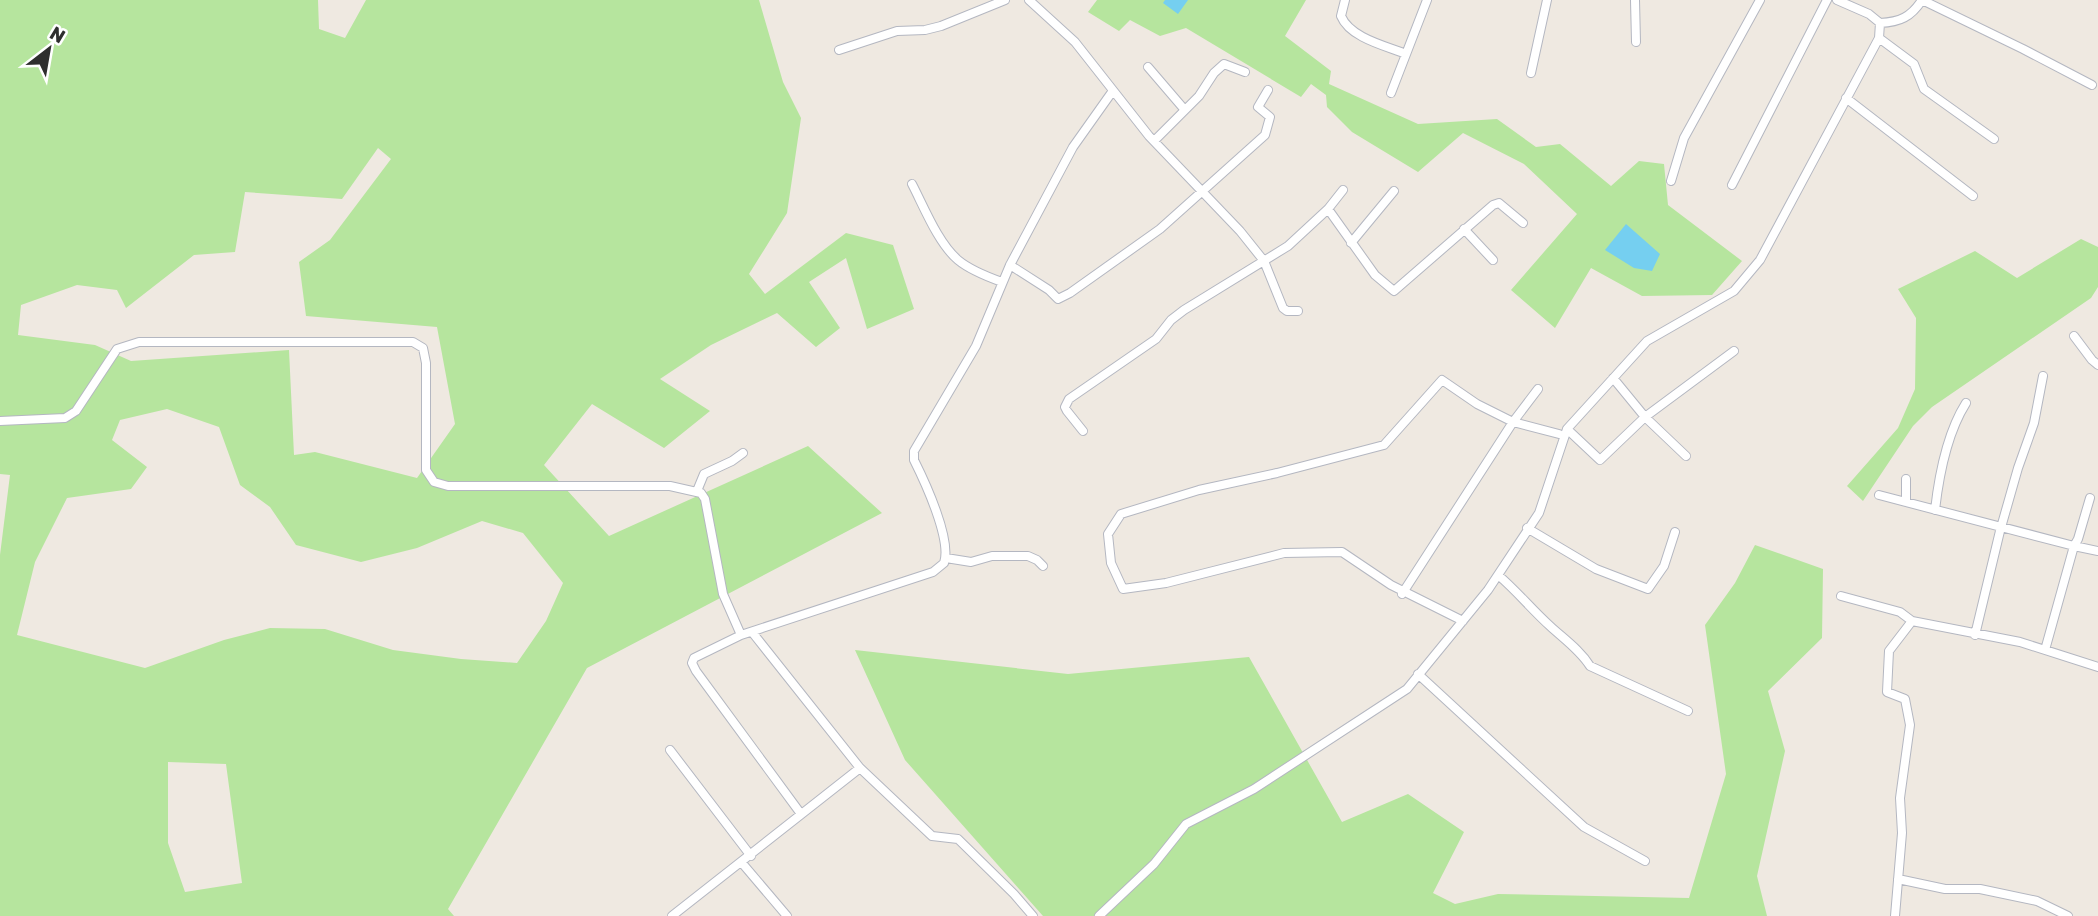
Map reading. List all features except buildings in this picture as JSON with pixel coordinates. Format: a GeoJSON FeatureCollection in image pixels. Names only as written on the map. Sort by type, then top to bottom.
{"type":"FeatureCollection","features":[{"type":"Feature","properties":{"kind":"street"},"geometry":{"type":"LineString","coordinates":[[839,50],[897,31],[925,30],[940,26],[1005,0]]}},
{"type":"Feature","properties":{"kind":"street"},"geometry":{"type":"LineString","coordinates":[[1029,0],[1075,42],[1112,92],[1154,141],[1203,191],[1264,261],[1281,305],[1287,311],[1298,310]]}},
{"type":"Feature","properties":{"kind":"street"},"geometry":{"type":"LineString","coordinates":[[1345,0],[1341,16],[1349,27],[1406,54]]}},
{"type":"Feature","properties":{"kind":"street"},"geometry":{"type":"LineString","coordinates":[[1391,93],[1427,0]]}},
{"type":"Feature","properties":{"kind":"street"},"geometry":{"type":"LineString","coordinates":[[1531,73],[1547,0]]}},
{"type":"Feature","properties":{"kind":"street"},"geometry":{"type":"LineString","coordinates":[[1635,0],[1636,43]]}},
{"type":"Feature","properties":{"kind":"street"},"geometry":{"type":"LineString","coordinates":[[1671,181],[1684,138],[1760,0]]}},
{"type":"Feature","properties":{"kind":"street"},"geometry":{"type":"LineString","coordinates":[[1732,186],[1827,0]]}},
{"type":"Feature","properties":{"kind":"street"},"geometry":{"type":"LineString","coordinates":[[1837,0],[1869,14],[1880,23],[1903,19],[1910,15],[1922,0],[2092,85]]}},
{"type":"Feature","properties":{"kind":"street"},"geometry":{"type":"LineString","coordinates":[[1099,916],[1154,864],[1186,824],[1254,789],[1407,689],[1498,575],[1539,513],[1563,431],[1647,341],[1734,291],[1760,260],[1879,38],[1880,23]]}},
{"type":"Feature","properties":{"kind":"street"},"geometry":{"type":"LineString","coordinates":[[1879,38],[1914,64],[1924,89],[1994,139]]}},
{"type":"Feature","properties":{"kind":"street"},"geometry":{"type":"LineString","coordinates":[[1154,141],[1199,96],[1214,73],[1224,64],[1245,72]]}},
{"type":"Feature","properties":{"kind":"street"},"geometry":{"type":"LineString","coordinates":[[1148,67],[1184,109]]}},
{"type":"Feature","properties":{"kind":"street"},"geometry":{"type":"LineString","coordinates":[[1010,265],[1061,299],[1150,236],[1265,135],[1270,117],[1258,107],[1268,90]]}},
{"type":"Feature","properties":{"kind":"street"},"geometry":{"type":"LineString","coordinates":[[801,814],[692,663],[694,658],[741,635],[933,572],[944,564],[946,558],[935,510],[913,455],[976,346],[1010,265],[1073,147],[1112,92]]}},
{"type":"Feature","properties":{"kind":"street"},"geometry":{"type":"LineString","coordinates":[[1846,98],[1973,195]]}},
{"type":"Feature","properties":{"kind":"street"},"geometry":{"type":"LineString","coordinates":[[912,184],[934,226],[957,259],[1002,282]]}},
{"type":"Feature","properties":{"kind":"street"},"geometry":{"type":"LineString","coordinates":[[1083,431],[1065,407],[1069,399],[1156,339],[1171,320],[1184,310],[1287,246],[1328,209],[1343,190]]}},
{"type":"Feature","properties":{"kind":"street"},"geometry":{"type":"LineString","coordinates":[[1351,243],[1394,191]]}},
{"type":"Feature","properties":{"kind":"street"},"geometry":{"type":"LineString","coordinates":[[1328,209],[1375,275],[1394,291],[1496,203],[1523,223]]}},
{"type":"Feature","properties":{"kind":"street"},"geometry":{"type":"LineString","coordinates":[[1464,229],[1493,260]]}},
{"type":"Feature","properties":{"kind":"street"},"geometry":{"type":"LineString","coordinates":[[2074,336],[2098,365]]}},
{"type":"Feature","properties":{"kind":"street"},"geometry":{"type":"LineString","coordinates":[[0,421],[65,418],[76,411],[108,359],[117,349],[128,344],[413,342],[423,348],[426,363],[426,470],[434,482],[448,486],[670,486],[697,491],[705,499],[723,594],[741,635]]}},
{"type":"Feature","properties":{"kind":"street"},"geometry":{"type":"LineString","coordinates":[[1463,621],[1403,593],[1342,552],[1284,553],[1166,583],[1123,589],[1111,563],[1108,534],[1121,514],[1199,490],[1384,445],[1442,380],[1477,404],[1513,422],[1563,431],[1600,460],[1645,417],[1734,351]]}},
{"type":"Feature","properties":{"kind":"street"},"geometry":{"type":"LineString","coordinates":[[1976,634],[2001,528],[2034,422],[2043,376]]}},
{"type":"Feature","properties":{"kind":"street"},"geometry":{"type":"LineString","coordinates":[[1613,378],[1645,417],[1686,456]]}},
{"type":"Feature","properties":{"kind":"street"},"geometry":{"type":"LineString","coordinates":[[1403,593],[1513,422],[1538,389]]}},
{"type":"Feature","properties":{"kind":"street"},"geometry":{"type":"LineString","coordinates":[[1935,510],[1938,485],[1957,417],[1966,403]]}},
{"type":"Feature","properties":{"kind":"street"},"geometry":{"type":"LineString","coordinates":[[697,491],[704,474],[743,453]]}},
{"type":"Feature","properties":{"kind":"street"},"geometry":{"type":"LineString","coordinates":[[1906,479],[1906,502]]}},
{"type":"Feature","properties":{"kind":"street"},"geometry":{"type":"LineString","coordinates":[[1879,495],[2098,551]]}},
{"type":"Feature","properties":{"kind":"street"},"geometry":{"type":"LineString","coordinates":[[2045,650],[2090,498]]}},
{"type":"Feature","properties":{"kind":"street"},"geometry":{"type":"LineString","coordinates":[[1527,529],[1596,569],[1648,589],[1664,566],[1675,532]]}},
{"type":"Feature","properties":{"kind":"street"},"geometry":{"type":"LineString","coordinates":[[946,558],[971,562],[992,556],[1028,556],[1044,566]]}},
{"type":"Feature","properties":{"kind":"street"},"geometry":{"type":"LineString","coordinates":[[1498,575],[1583,654],[1590,666],[1688,711]]}},
{"type":"Feature","properties":{"kind":"street"},"geometry":{"type":"LineString","coordinates":[[1841,596],[1900,611],[1912,621],[2020,642],[2098,667]]}},
{"type":"Feature","properties":{"kind":"street"},"geometry":{"type":"LineString","coordinates":[[1895,916],[1902,833],[1900,798],[1910,725],[1905,699],[1887,692],[1889,651],[1912,621]]}},
{"type":"Feature","properties":{"kind":"street"},"geometry":{"type":"LineString","coordinates":[[752,632],[860,768],[932,836],[958,839],[1033,916]]}},
{"type":"Feature","properties":{"kind":"street"},"geometry":{"type":"LineString","coordinates":[[1418,674],[1584,827],[1645,861]]}},
{"type":"Feature","properties":{"kind":"street"},"geometry":{"type":"LineString","coordinates":[[670,750],[751,856]]}},
{"type":"Feature","properties":{"kind":"street"},"geometry":{"type":"LineString","coordinates":[[672,916],[860,768]]}},
{"type":"Feature","properties":{"kind":"street"},"geometry":{"type":"LineString","coordinates":[[742,863],[787,916]]}},
{"type":"Feature","properties":{"kind":"street"},"geometry":{"type":"LineString","coordinates":[[1898,879],[1945,889],[1980,889],[2037,901],[2068,916]]}},
{"type":"Feature","properties":{"kind":"green space"},"geometry":{"type":"Polygon","coordinates":[[[0,0],[318,0],[319,29],[345,38],[366,0],[759,0],[783,82],[801,118],[787,213],[749,274],[765,294],[846,233],[893,245],[914,309],[867,329],[846,258],[809,282],[840,328],[816,347],[777,313],[711,345],[660,379],[710,411],[664,448],[592,404],[544,465],[609,536],[808,446],[882,513],[587,668],[448,909],[454,916],[0,916],[0,555],[10,475],[0,474],[0,0]],[[378,148],[342,199],[245,192],[235,252],[194,255],[126,308],[117,290],[77,285],[21,305],[18,335],[95,345],[131,361],[289,350],[294,455],[315,452],[417,478],[455,424],[437,327],[306,316],[299,262],[330,240],[391,159],[378,148]],[[167,409],[120,420],[112,440],[147,467],[131,489],[67,498],[35,562],[17,635],[145,668],[224,640],[270,628],[325,629],[393,650],[517,663],[546,621],[563,583],[523,533],[482,521],[417,548],[361,562],[296,545],[270,507],[240,485],[219,427],[167,409]],[[168,762],[168,843],[185,892],[242,883],[226,764],[168,762]]]}},
{"type":"Feature","properties":{"kind":"green space"},"geometry":{"type":"Polygon","coordinates":[[[1097,0],[1306,0],[1285,36],[1331,71],[1329,84],[1418,124],[1497,119],[1536,147],[1560,144],[1611,186],[1639,161],[1664,164],[1668,205],[1742,261],[1712,295],[1642,296],[1591,268],[1555,328],[1511,290],[1577,214],[1524,164],[1463,133],[1418,172],[1352,132],[1327,107],[1326,95],[1311,84],[1301,97],[1186,28],[1160,36],[1130,20],[1119,31],[1088,12],[1097,0]]]}},
{"type":"Feature","properties":{"kind":"green space"},"geometry":{"type":"Polygon","coordinates":[[[2081,239],[2098,247],[2098,287],[2091,298],[1932,407],[1913,426],[1863,501],[1847,486],[1898,428],[1915,389],[1916,318],[1898,289],[1975,251],[2017,278],[2081,239]]]}},
{"type":"Feature","properties":{"kind":"green space"},"geometry":{"type":"Polygon","coordinates":[[[1755,545],[1823,569],[1822,638],[1768,691],[1785,751],[1757,876],[1767,916],[1043,916],[905,760],[855,650],[1068,674],[1249,657],[1342,822],[1408,794],[1464,832],[1433,893],[1455,904],[1498,894],[1689,898],[1726,774],[1705,625],[1735,583],[1755,545]]]}},
{"type":"Feature","properties":{"kind":"water"},"geometry":{"type":"Polygon","coordinates":[[[1165,0],[1188,0],[1178,14],[1163,3],[1165,0]]]}},
{"type":"Feature","properties":{"kind":"water"},"geometry":{"type":"Polygon","coordinates":[[[1626,224],[1660,254],[1652,271],[1634,268],[1605,250],[1626,224]]]}}]}
